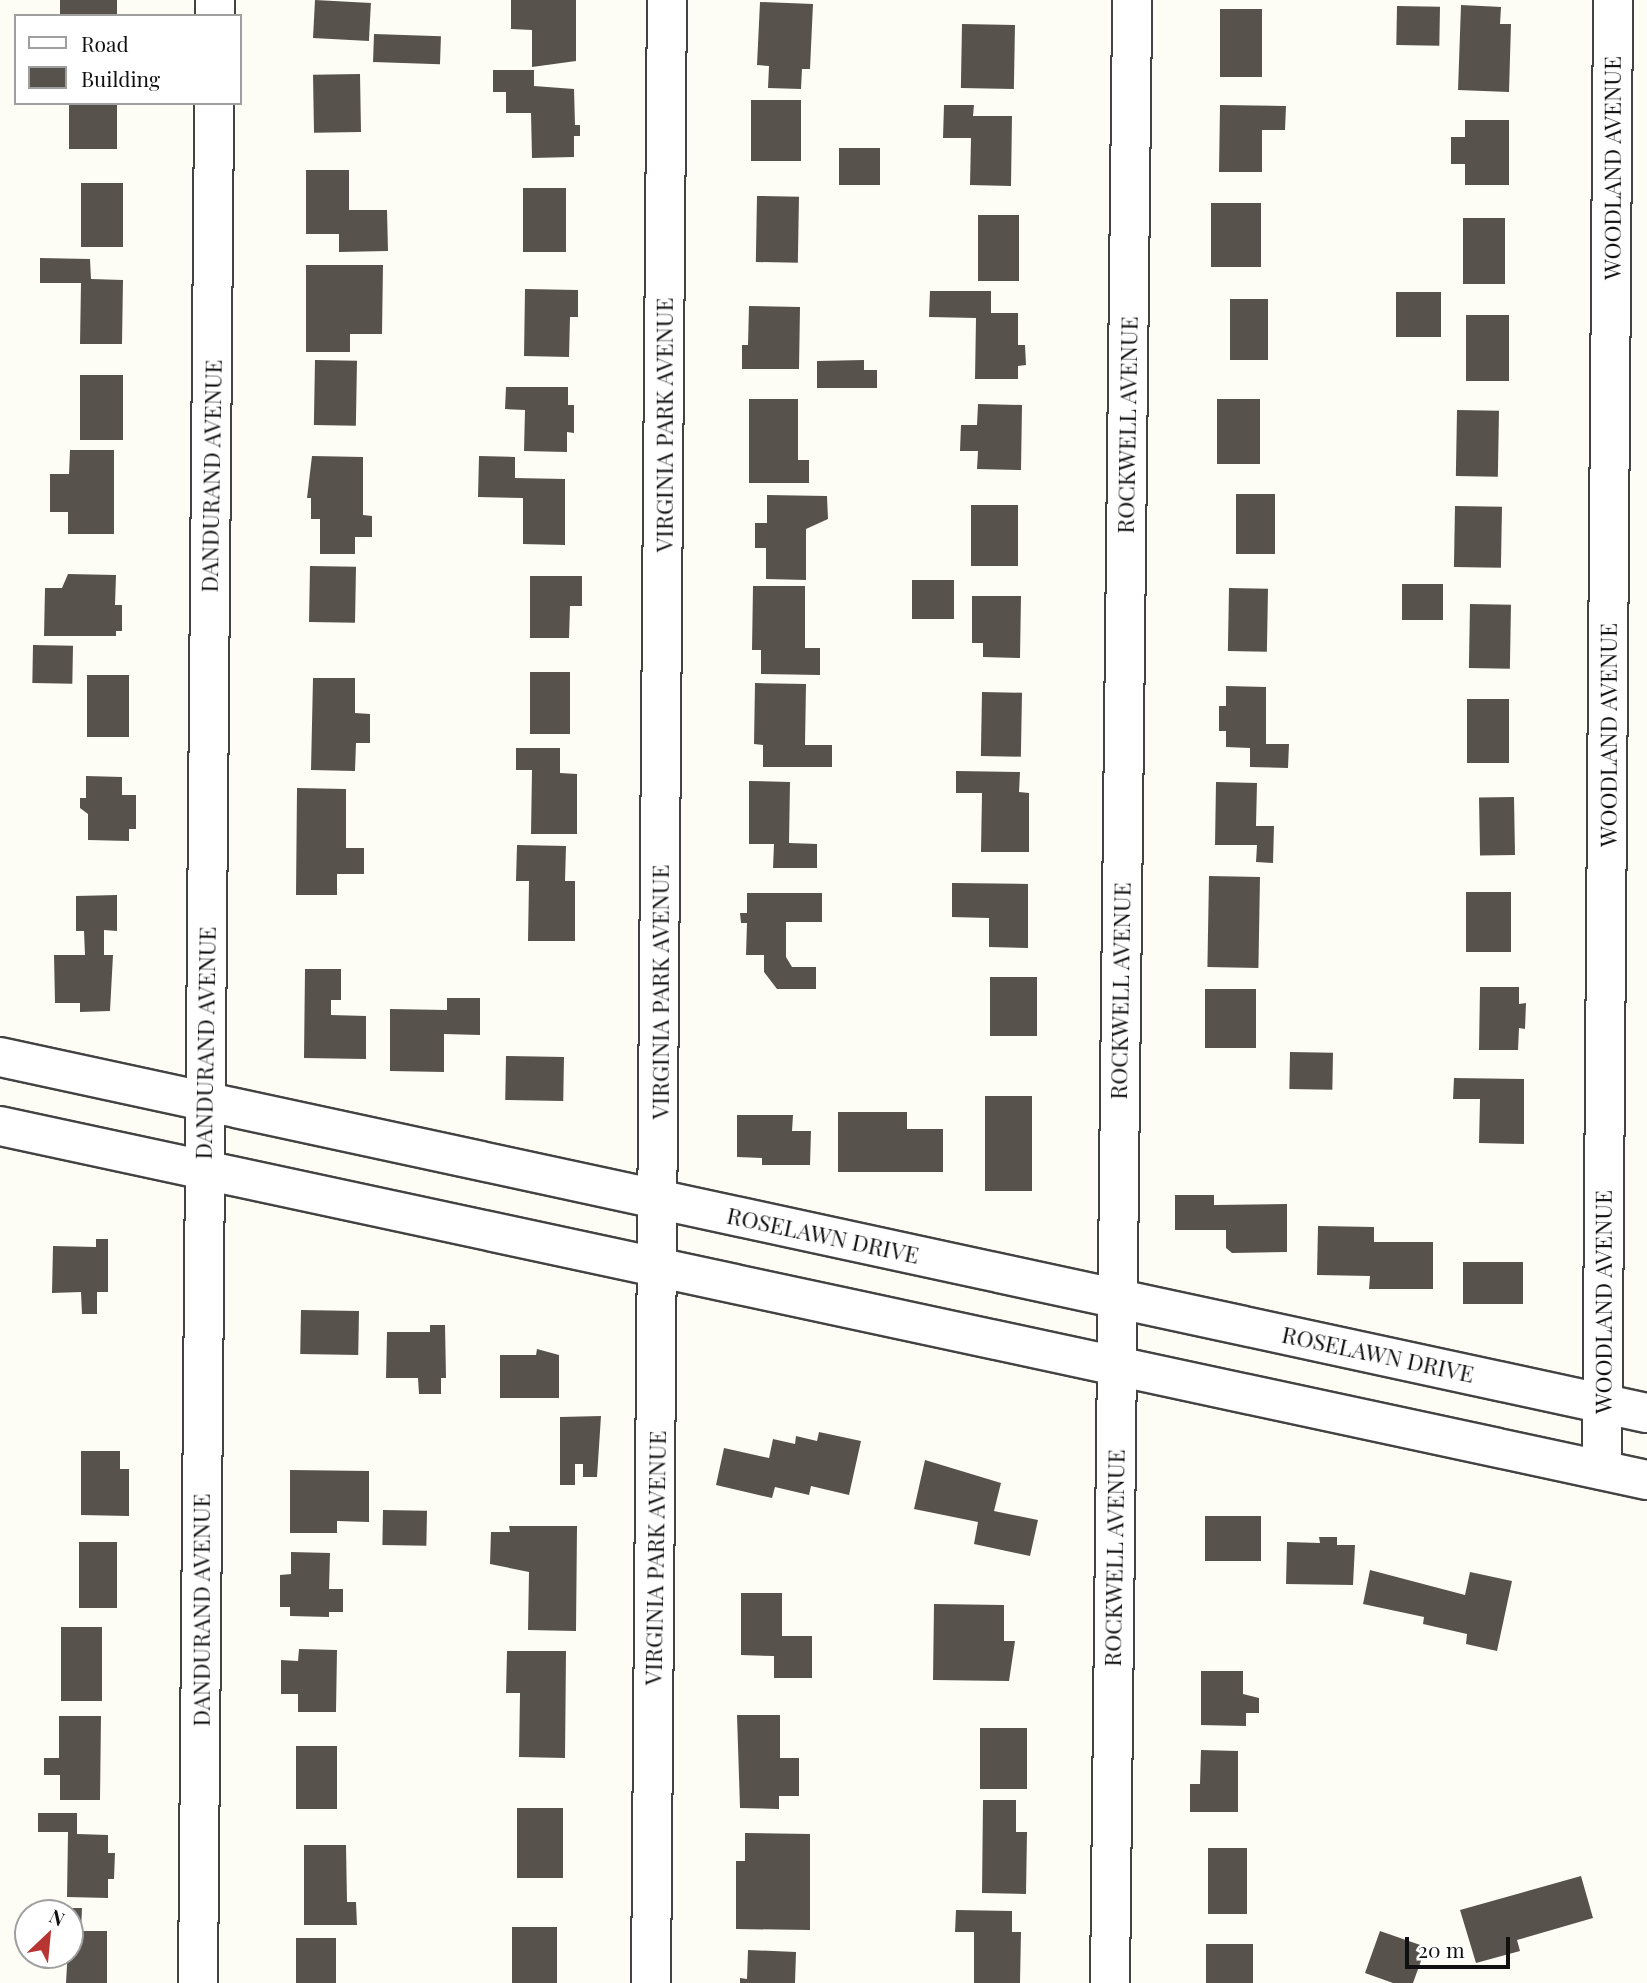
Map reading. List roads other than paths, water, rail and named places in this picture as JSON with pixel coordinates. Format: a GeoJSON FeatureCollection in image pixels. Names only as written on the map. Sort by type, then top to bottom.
{"type":"FeatureCollection","features":[{"type":"Feature","properties":{"kind":"street","name":"VIRGINIA PARK AVENUE"},"geometry":{"type":"LineString","coordinates":[[651,1983],[667,0]]}},
{"type":"Feature","properties":{"kind":"street","name":"ROCKWELL AVENUE"},"geometry":{"type":"LineString","coordinates":[[1110,1983],[1132,0]]}},
{"type":"Feature","properties":{"kind":"street","name":"WOODLAND AVENUE"},"geometry":{"type":"LineString","coordinates":[[1602,1470],[1613,0]]}},
{"type":"Feature","properties":{"kind":"street","name":"DANDURAND AVENUE"},"geometry":{"type":"LineString","coordinates":[[198,1983],[214,105]]}},
{"type":"Feature","properties":{"kind":"street","name":"ROSELAWN DRIVE"},"geometry":{"type":"LineString","coordinates":[[0,1057],[1647,1413]]}},
{"type":"Feature","properties":{"kind":"street"},"geometry":{"type":"LineString","coordinates":[[0,1126],[1647,1480]]}}]}
